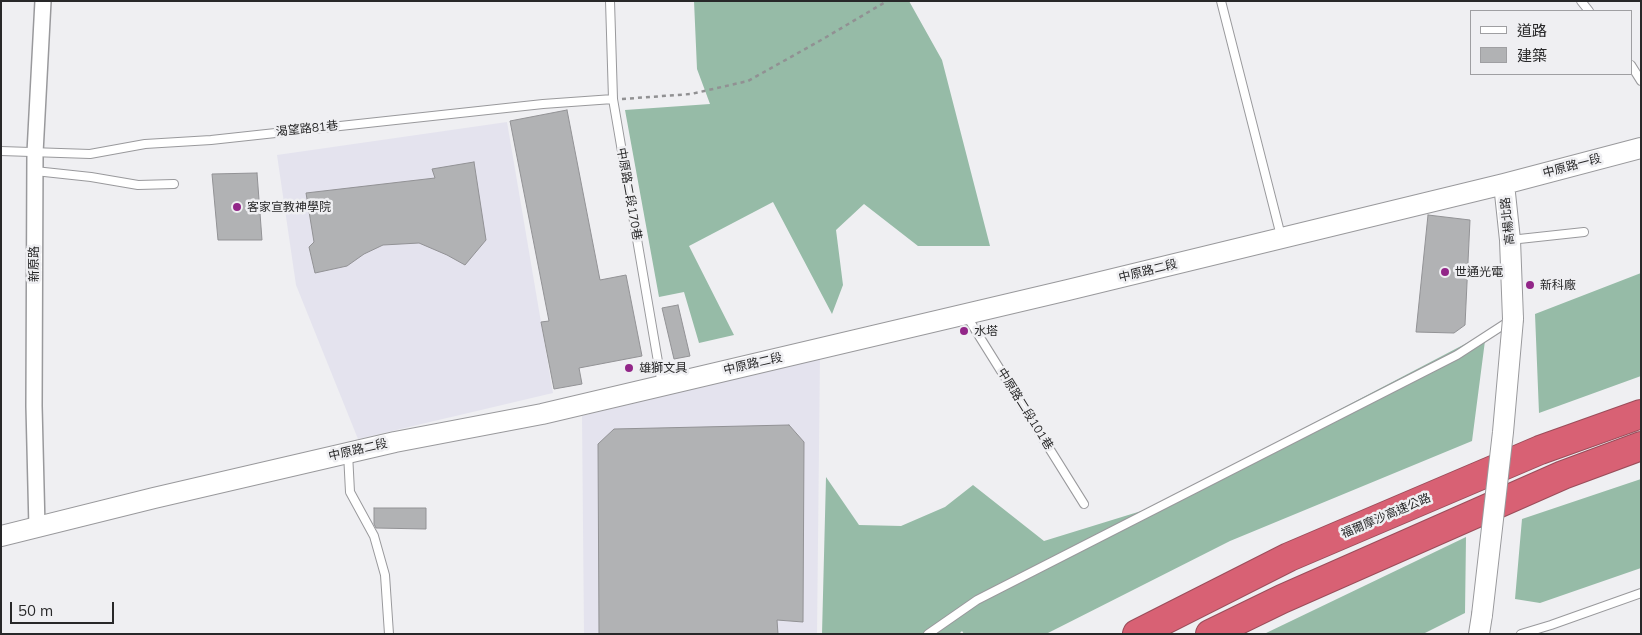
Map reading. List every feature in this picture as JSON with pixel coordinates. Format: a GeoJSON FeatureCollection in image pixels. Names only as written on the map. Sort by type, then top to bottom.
{"type":"FeatureCollection","features":[{"type":"Feature","properties":{"kind":"highway","name":"福爾摩沙高速公路"},"geometry":{"type":"LineString","coordinates":[[1143,630],[1289,558],[1540,450],[1641,414]]}},
{"type":"Feature","properties":{"kind":"highway"},"geometry":{"type":"LineString","coordinates":[[1210,634],[1282,599],[1562,475],[1641,446]]}},
{"type":"Feature","properties":{"kind":"street","name":"新原路"},"geometry":{"type":"LineString","coordinates":[[37,528],[34,406],[35,154],[43,1]]}},
{"type":"Feature","properties":{"kind":"street","name":"中原路一段"},"geometry":{"type":"LineString","coordinates":[[1504,184],[1641,148]]}},
{"type":"Feature","properties":{"kind":"street","name":"中原路二段"},"geometry":{"type":"LineString","coordinates":[[1,536],[395,442],[542,414],[662,386],[1504,184]]}},
{"type":"Feature","properties":{"kind":"street","name":"高楊北路"},"geometry":{"type":"LineString","coordinates":[[1481,624],[1503,432],[1512,319],[1510,240],[1504,184]]}},
{"type":"Feature","properties":{"kind":"lane","name":"中原路二段170巷"},"geometry":{"type":"LineString","coordinates":[[610,1],[613,99],[662,386]]}},
{"type":"Feature","properties":{"kind":"lane"},"geometry":{"type":"LineString","coordinates":[[1221,1],[1281,238]]}},
{"type":"Feature","properties":{"kind":"lane"},"geometry":{"type":"LineString","coordinates":[[1632,67],[1641,81]]}},
{"type":"Feature","properties":{"kind":"lane","name":"渴望路81巷"},"geometry":{"type":"LineString","coordinates":[[1,152],[90,154],[145,144],[211,140],[543,104],[613,99]]}},
{"type":"Feature","properties":{"kind":"lane"},"geometry":{"type":"LineString","coordinates":[[35,171],[91,177],[138,185],[174,184]]}},
{"type":"Feature","properties":{"kind":"lane"},"geometry":{"type":"LineString","coordinates":[[1510,240],[1584,232]]}},
{"type":"Feature","properties":{"kind":"lane","name":"中原路二段101巷"},"geometry":{"type":"LineString","coordinates":[[966,314],[1084,504]]}},
{"type":"Feature","properties":{"kind":"lane"},"geometry":{"type":"LineString","coordinates":[[928,634],[937,631],[977,600],[1458,354],[1512,319]]}},
{"type":"Feature","properties":{"kind":"lane"},"geometry":{"type":"LineString","coordinates":[[348,453],[350,492],[374,536],[385,575],[389,634]]}},
{"type":"Feature","properties":{"kind":"lane"},"geometry":{"type":"LineString","coordinates":[[1521,634],[1641,593]]}},
{"type":"Feature","properties":{"kind":"path"},"geometry":{"type":"LineString","coordinates":[[613,99],[691,94],[748,81],[887,1]]}},
{"type":"Feature","properties":{"kind":"shaded area"},"geometry":{"type":"Polygon","coordinates":[[[507,122],[553,393],[358,439],[296,285],[277,155],[507,122]]]}},
{"type":"Feature","properties":{"kind":"shaded area"},"geometry":{"type":"Polygon","coordinates":[[[820,355],[817,634],[584,634],[582,416],[820,355]]]}},
{"type":"Feature","properties":{"kind":"green space"},"geometry":{"type":"Polygon","coordinates":[[[694,1],[909,1],[942,60],[990,246],[918,246],[864,204],[836,230],[843,285],[832,314],[773,202],[689,246],[734,335],[699,343],[684,292],[659,297],[625,110],[710,104],[697,69],[694,1]]]}},
{"type":"Feature","properties":{"kind":"green space"},"geometry":{"type":"Polygon","coordinates":[[[1641,273],[1641,376],[1539,413],[1535,314],[1641,273]]]}},
{"type":"Feature","properties":{"kind":"green space"},"geometry":{"type":"Polygon","coordinates":[[[1486,333],[1472,441],[1230,541],[1046,634],[964,634],[962,631],[959,634],[822,634],[826,477],[859,525],[901,526],[945,507],[973,485],[1044,541],[1151,508],[1486,333]]]}},
{"type":"Feature","properties":{"kind":"green space"},"geometry":{"type":"Polygon","coordinates":[[[1641,479],[1641,568],[1540,603],[1515,599],[1522,519],[1641,479]]]}},
{"type":"Feature","properties":{"kind":"green space"},"geometry":{"type":"Polygon","coordinates":[[[1466,537],[1465,613],[1423,634],[1264,634],[1466,537]]]}},
{"type":"Feature","properties":{"kind":"building"},"geometry":{"type":"Polygon","coordinates":[[[567,110],[600,280],[626,275],[642,356],[579,368],[582,384],[554,389],[541,322],[549,321],[510,121],[567,110]]]}},
{"type":"Feature","properties":{"kind":"building"},"geometry":{"type":"Polygon","coordinates":[[[474,162],[486,240],[465,265],[419,243],[383,245],[364,254],[347,266],[315,273],[309,247],[314,242],[306,193],[435,178],[432,169],[474,162]]]}},
{"type":"Feature","properties":{"kind":"building","name":"客家宣教神學院"},"geometry":{"type":"Polygon","coordinates":[[[257,173],[262,240],[218,240],[212,174],[257,173]]]}},
{"type":"Feature","properties":{"kind":"building","name":"世通光電"},"geometry":{"type":"Polygon","coordinates":[[[1428,215],[1470,220],[1465,325],[1454,333],[1416,332],[1428,215]]]}},
{"type":"Feature","properties":{"kind":"building"},"geometry":{"type":"Polygon","coordinates":[[[678,305],[690,356],[674,359],[662,308],[678,305]]]}},
{"type":"Feature","properties":{"kind":"building"},"geometry":{"type":"Polygon","coordinates":[[[789,425],[804,442],[803,622],[777,620],[778,634],[599,634],[598,444],[614,429],[789,425]]]}},
{"type":"Feature","properties":{"kind":"building"},"geometry":{"type":"Polygon","coordinates":[[[374,508],[426,508],[426,529],[376,528],[374,524],[374,508]]]}},
{"type":"Feature","properties":{"kind":"place","name":"客家宣教神學院"},"geometry":{"type":"Point","coordinates":[237,207]}},
{"type":"Feature","properties":{"kind":"place","name":"世通光電"},"geometry":{"type":"Point","coordinates":[1445,272]}},
{"type":"Feature","properties":{"kind":"place","name":"新科廠"},"geometry":{"type":"Point","coordinates":[1530,285]}},
{"type":"Feature","properties":{"kind":"place","name":"水塔"},"geometry":{"type":"Point","coordinates":[964,331]}},
{"type":"Feature","properties":{"kind":"place","name":"雄獅文具"},"geometry":{"type":"Point","coordinates":[629,368]}}]}
